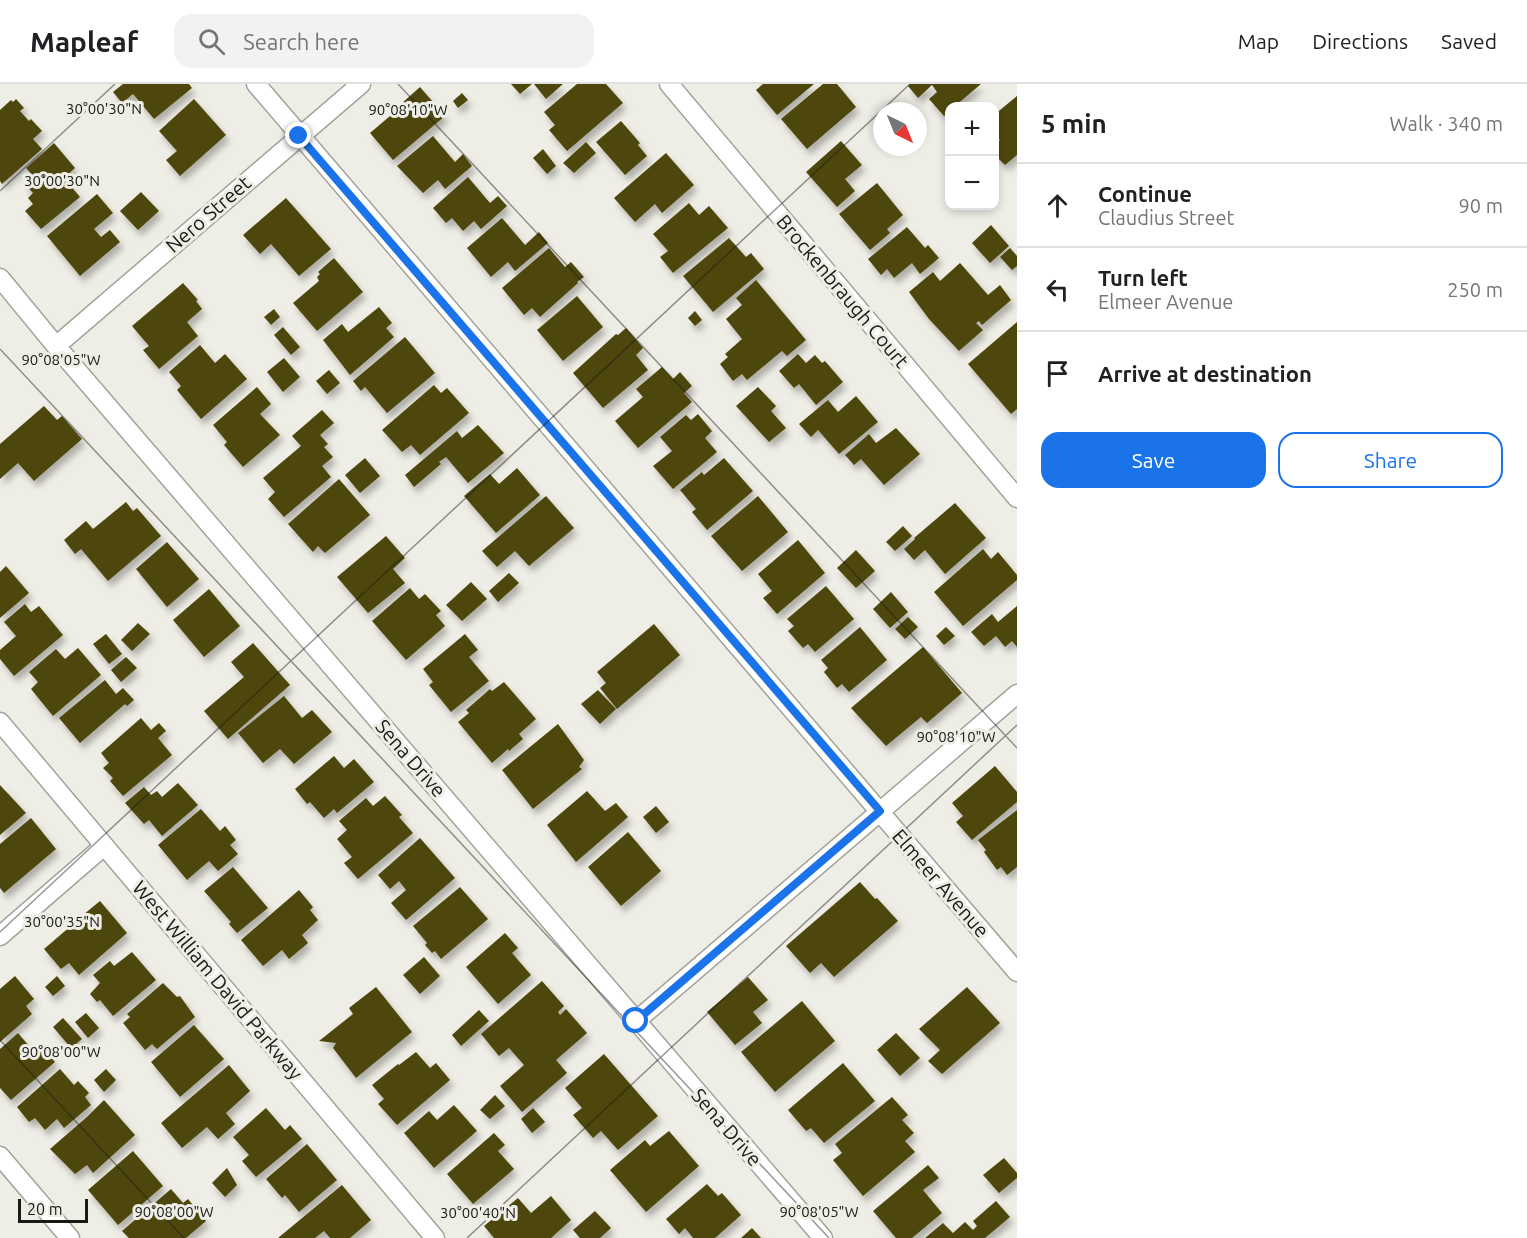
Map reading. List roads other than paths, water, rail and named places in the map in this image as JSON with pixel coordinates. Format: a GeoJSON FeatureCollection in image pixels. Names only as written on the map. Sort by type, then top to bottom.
{"type":"FeatureCollection","features":[{"type":"Feature","properties":{"kind":"street","name":"Elmeer Avenue"},"geometry":{"type":"LineString","coordinates":[[256,84],[1017,972]]}},
{"type":"Feature","properties":{"kind":"street","name":"Nero Street"},"geometry":{"type":"LineString","coordinates":[[56,346],[361,84]]}},
{"type":"Feature","properties":{"kind":"street","name":"Brockenbraugh Court"},"geometry":{"type":"LineString","coordinates":[[669,84],[1017,498]]}},
{"type":"Feature","properties":{"kind":"street","name":"Sena Drive"},"geometry":{"type":"LineString","coordinates":[[0,278],[823,1238]]}},
{"type":"Feature","properties":{"kind":"street"},"geometry":{"type":"LineString","coordinates":[[636,1021],[1017,693]]}},
{"type":"Feature","properties":{"kind":"street","name":"West William David Parkway"},"geometry":{"type":"LineString","coordinates":[[0,722],[435,1238]]}},
{"type":"Feature","properties":{"kind":"street"},"geometry":{"type":"LineString","coordinates":[[0,936],[104,846]]}},
{"type":"Feature","properties":{"kind":"street"},"geometry":{"type":"LineString","coordinates":[[0,1156],[69,1238]]}}]}
